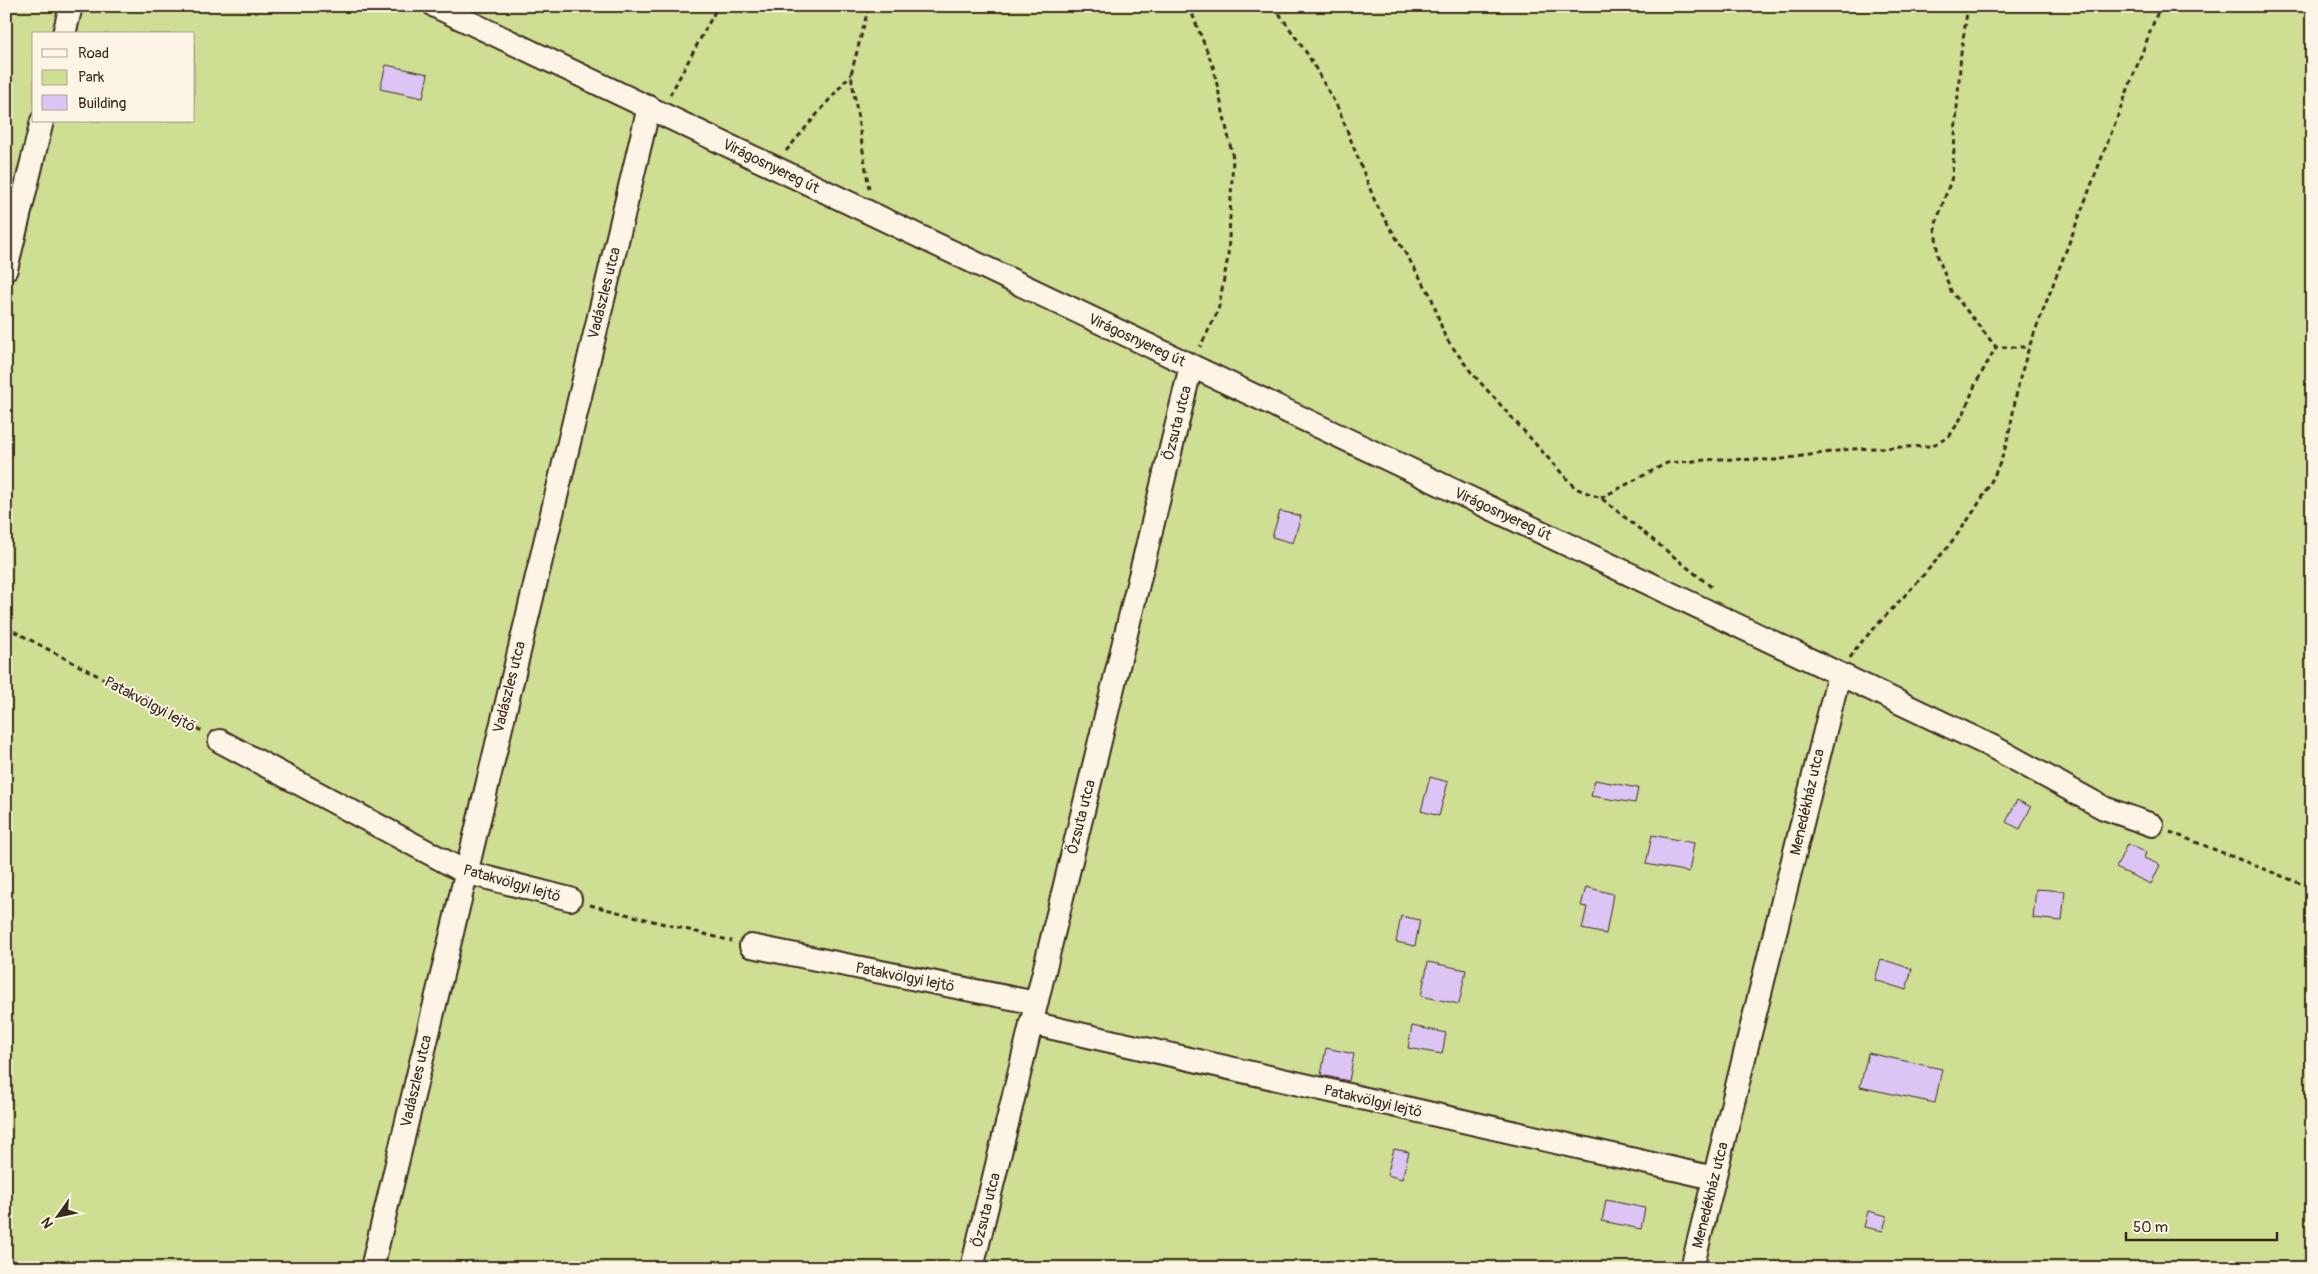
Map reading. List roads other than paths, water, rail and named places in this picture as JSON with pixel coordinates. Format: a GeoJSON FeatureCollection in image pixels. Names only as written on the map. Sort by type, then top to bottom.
{"type":"FeatureCollection","features":[{"type":"Feature","properties":{"kind":"street"},"geometry":{"type":"LineString","coordinates":[[64,32],[70,6]]}},
{"type":"Feature","properties":{"kind":"street","name":"Virágosnyereg út"},"geometry":{"type":"LineString","coordinates":[[435,6],[1839,674]]}},
{"type":"Feature","properties":{"kind":"street","name":"Vadászles utca"},"geometry":{"type":"LineString","coordinates":[[372,1268],[465,872],[655,110]]}},
{"type":"Feature","properties":{"kind":"street"},"geometry":{"type":"LineString","coordinates":[[6,269],[42,122]]}},
{"type":"Feature","properties":{"kind":"street","name":"Őzsuta utca"},"geometry":{"type":"LineString","coordinates":[[972,1268],[1191,366]]}},
{"type":"Feature","properties":{"kind":"street"},"geometry":{"type":"LineString","coordinates":[[1839,674],[1993,747],[2104,808],[2152,825]]}},
{"type":"Feature","properties":{"kind":"street","name":"Menedékház utca"},"geometry":{"type":"LineString","coordinates":[[1692,1268],[1839,674]]}},
{"type":"Feature","properties":{"kind":"street","name":"Patakvölgyi lejtő"},"geometry":{"type":"LineString","coordinates":[[220,741],[465,872],[570,899]]}},
{"type":"Feature","properties":{"kind":"street","name":"Patakvölgyi lejtő"},"geometry":{"type":"LineString","coordinates":[[752,946],[1714,1178]]}}]}
